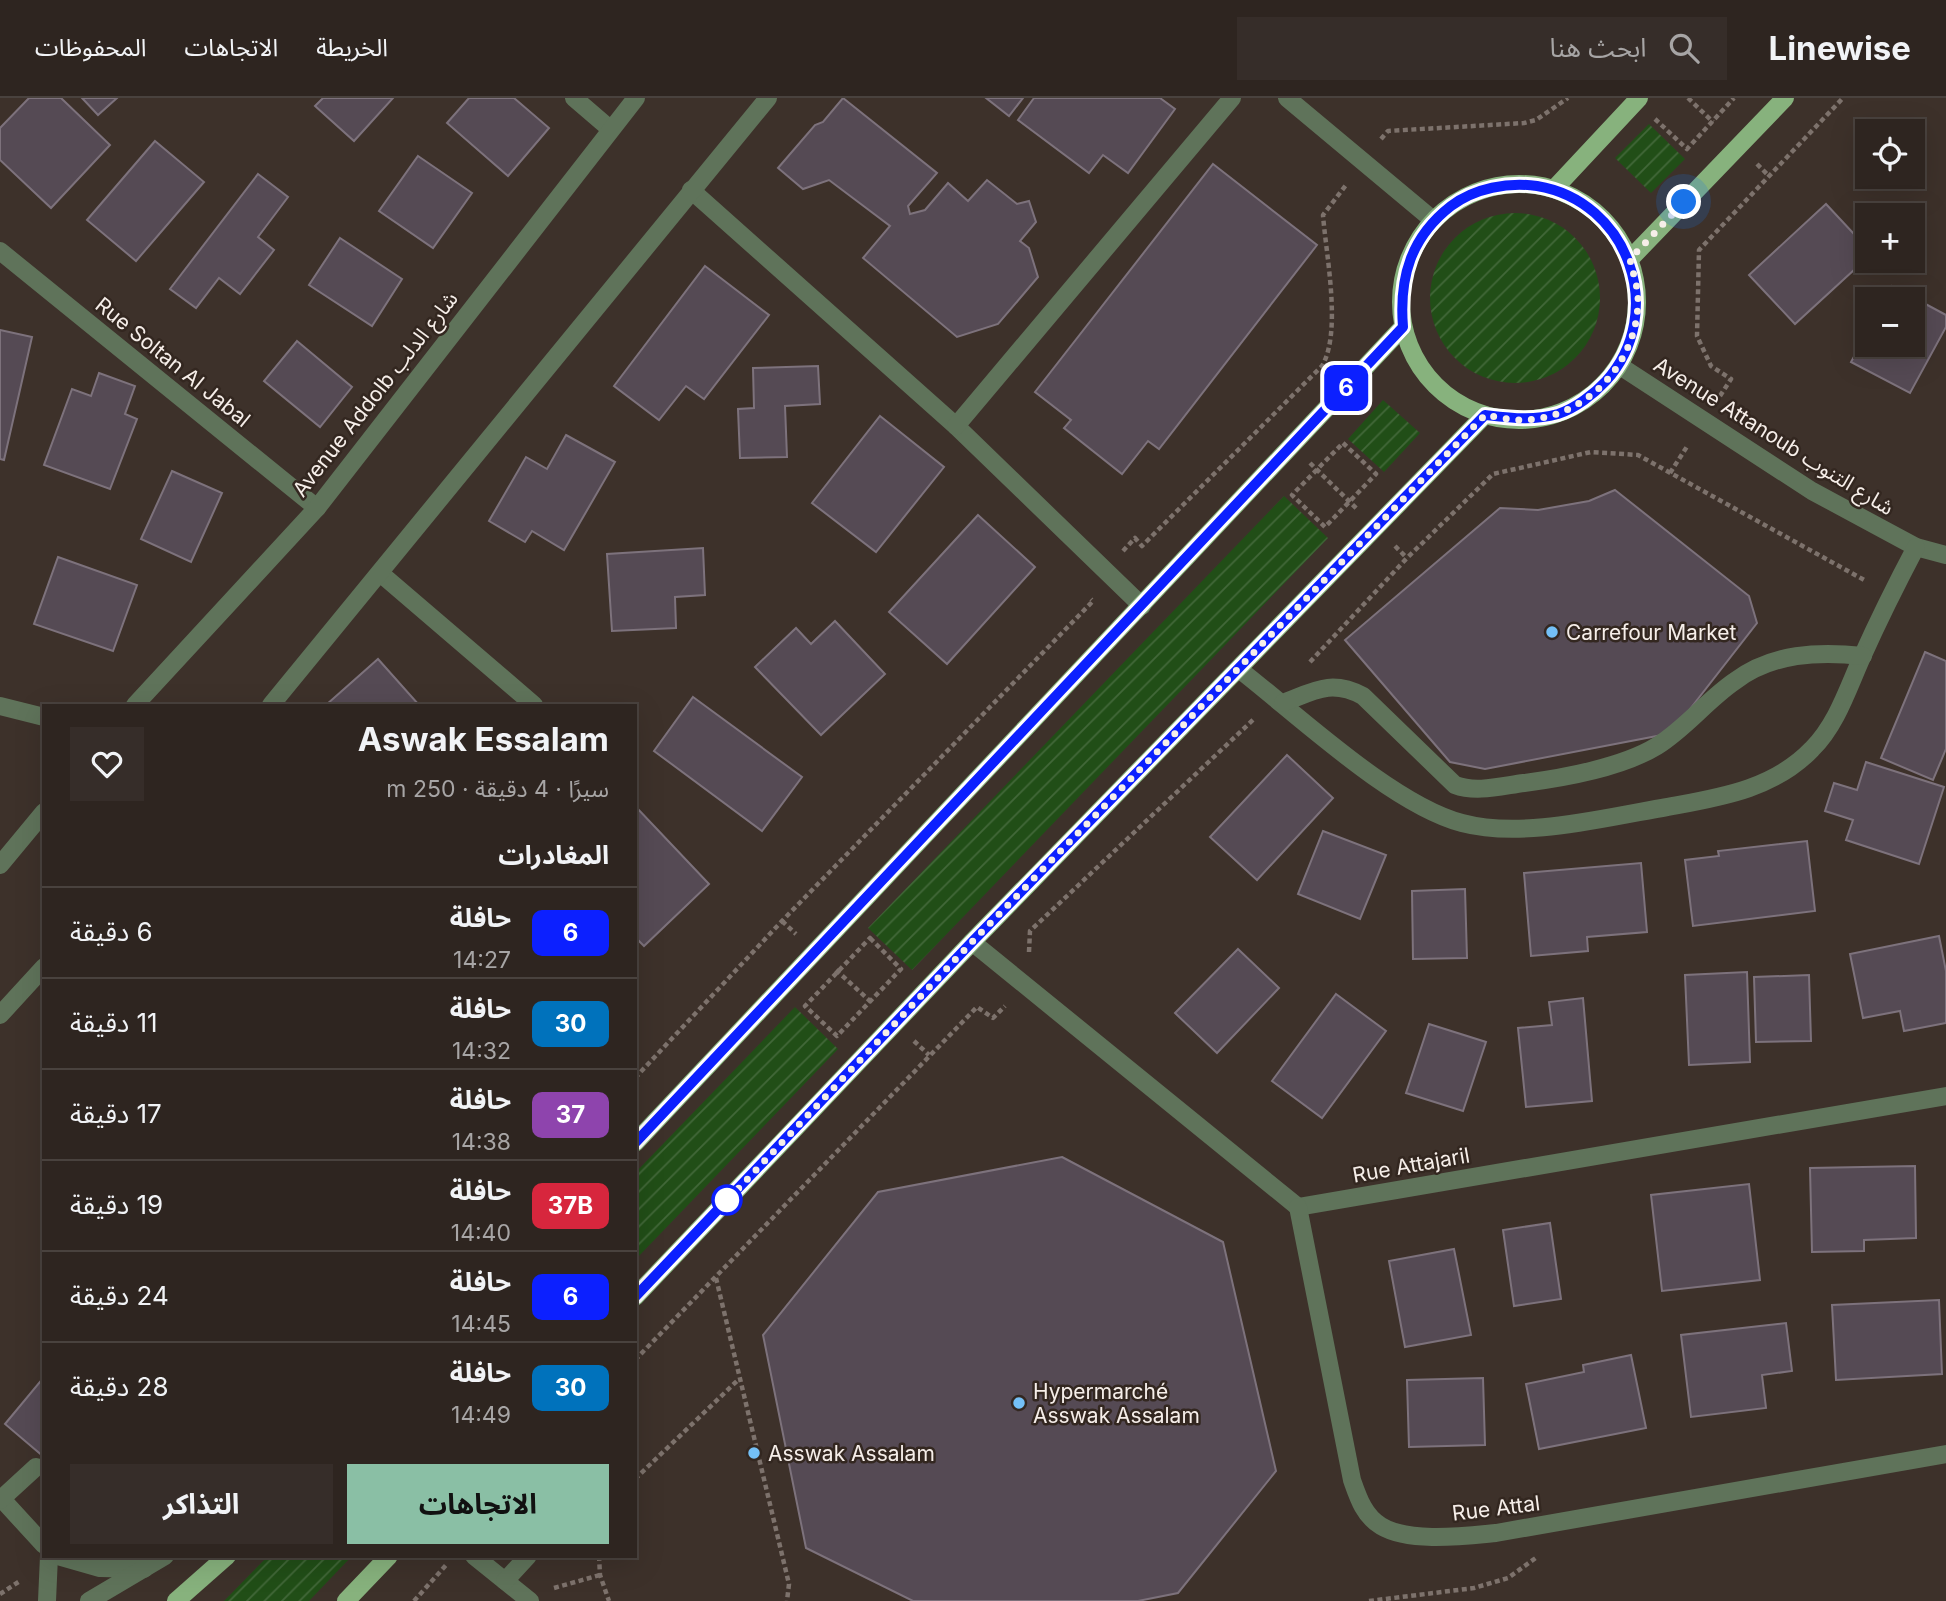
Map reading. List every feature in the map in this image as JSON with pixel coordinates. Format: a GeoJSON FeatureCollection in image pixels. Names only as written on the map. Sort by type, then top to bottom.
{"type":"FeatureCollection","features":[{"type":"Feature","properties":{"kind":"main road"},"geometry":{"type":"LineString","coordinates":[[1554,189],[1639,98]]}},
{"type":"Feature","properties":{"kind":"main road"},"geometry":{"type":"LineString","coordinates":[[1630,259],[1785,98]]}},
{"type":"Feature","properties":{"kind":"main road"},"geometry":{"type":"LineString","coordinates":[[1522,184],[1554,189],[1578,199],[1600,215],[1617,235],[1630,259],[1638,295],[1634,331],[1620,366],[1594,394],[1560,413],[1523,420],[1485,415],[1456,402],[1432,383],[1414,357],[1403,327],[1400,298],[1405,270],[1416,243],[1433,220],[1460,200],[1489,188],[1522,184]]}},
{"type":"Feature","properties":{"kind":"main road"},"geometry":{"type":"LineString","coordinates":[[637,1141],[1403,327]]}},
{"type":"Feature","properties":{"kind":"main road"},"geometry":{"type":"LineString","coordinates":[[637,1295],[972,942],[1240,670],[1485,415]]}},
{"type":"Feature","properties":{"kind":"main road"},"geometry":{"type":"LineString","coordinates":[[176,1601],[225,1558]]}},
{"type":"Feature","properties":{"kind":"main road"},"geometry":{"type":"LineString","coordinates":[[346,1601],[387,1558]]}},
{"type":"Feature","properties":{"kind":"street"},"geometry":{"type":"LineString","coordinates":[[574,98],[609,128]]}},
{"type":"Feature","properties":{"kind":"street","name":"Avenue Addolb شارع الدلب"},"geometry":{"type":"LineString","coordinates":[[136,704],[317,508],[609,128],[636,98]]}},
{"type":"Feature","properties":{"kind":"street"},"geometry":{"type":"LineString","coordinates":[[272,704],[568,346],[691,190],[768,98]]}},
{"type":"Feature","properties":{"kind":"street"},"geometry":{"type":"LineString","coordinates":[[956,426],[1233,98]]}},
{"type":"Feature","properties":{"kind":"street"},"geometry":{"type":"LineString","coordinates":[[1287,98],[1433,220]]}},
{"type":"Feature","properties":{"kind":"street"},"geometry":{"type":"LineString","coordinates":[[691,190],[956,426],[1142,606]]}},
{"type":"Feature","properties":{"kind":"street","name":"Rue Soltan Al Jabal"},"geometry":{"type":"LineString","coordinates":[[0,251],[317,508]]}},
{"type":"Feature","properties":{"kind":"street","name":"Avenue Attanoub شارع التنوب"},"geometry":{"type":"LineString","coordinates":[[1620,366],[1812,491],[1916,547],[1946,555]]}},
{"type":"Feature","properties":{"kind":"street"},"geometry":{"type":"LineString","coordinates":[[1240,670],[1376,777],[1428,809],[1462,823],[1493,827],[1561,825],[1733,796],[1781,774],[1812,750],[1834,720],[1891,594],[1916,547]]}},
{"type":"Feature","properties":{"kind":"street"},"geometry":{"type":"LineString","coordinates":[[380,573],[533,704]]}},
{"type":"Feature","properties":{"kind":"street"},"geometry":{"type":"LineString","coordinates":[[1280,700],[1323,688],[1345,686],[1363,696],[1455,785],[1467,790],[1540,781],[1623,761],[1655,747],[1674,734],[1736,679],[1786,658],[1822,651],[1863,656]]}},
{"type":"Feature","properties":{"kind":"street"},"geometry":{"type":"LineString","coordinates":[[0,706],[42,716]]}},
{"type":"Feature","properties":{"kind":"street"},"geometry":{"type":"LineString","coordinates":[[0,865],[42,814]]}},
{"type":"Feature","properties":{"kind":"street"},"geometry":{"type":"LineString","coordinates":[[972,942],[1298,1207]]}},
{"type":"Feature","properties":{"kind":"street"},"geometry":{"type":"LineString","coordinates":[[0,1015],[42,969]]}},
{"type":"Feature","properties":{"kind":"street","name":"Rue Attajaril"},"geometry":{"type":"LineString","coordinates":[[1298,1207],[1946,1096]]}},
{"type":"Feature","properties":{"kind":"street","name":"Rue Attal"},"geometry":{"type":"LineString","coordinates":[[1298,1207],[1345,1450],[1362,1506],[1381,1526],[1397,1532],[1431,1536],[1496,1533],[1946,1454]]}},
{"type":"Feature","properties":{"kind":"street"},"geometry":{"type":"LineString","coordinates":[[36,1467],[1,1499],[42,1543]]}},
{"type":"Feature","properties":{"kind":"street"},"geometry":{"type":"LineString","coordinates":[[47,1601],[49,1558]]}},
{"type":"Feature","properties":{"kind":"street"},"geometry":{"type":"LineString","coordinates":[[65,1558],[100,1568],[144,1569]]}},
{"type":"Feature","properties":{"kind":"street"},"geometry":{"type":"LineString","coordinates":[[89,1601],[162,1558]]}},
{"type":"Feature","properties":{"kind":"street"},"geometry":{"type":"LineString","coordinates":[[476,1558],[527,1599]]}},
{"type":"Feature","properties":{"kind":"street"},"geometry":{"type":"LineString","coordinates":[[505,1581],[526,1558]]}},
{"type":"Feature","properties":{"kind":"path"},"geometry":{"type":"LineString","coordinates":[[1688,98],[1704,114]]}},
{"type":"Feature","properties":{"kind":"path"},"geometry":{"type":"LineString","coordinates":[[1664,108],[1655,118],[1687,149],[1734,98]]}},
{"type":"Feature","properties":{"kind":"path"},"geometry":{"type":"LineString","coordinates":[[1670,473],[1731,379],[1711,366],[1697,336],[1699,250],[1843,98]]}},
{"type":"Feature","properties":{"kind":"path"},"geometry":{"type":"LineString","coordinates":[[1343,443],[1376,474],[1325,527],[1292,495],[1343,443]]}},
{"type":"Feature","properties":{"kind":"path"},"geometry":{"type":"LineString","coordinates":[[637,1358],[977,1007],[993,1018],[1025,985],[1041,967],[1030,954],[1030,931],[1280,700],[1407,558],[1493,474],[1591,452],[1638,455],[1891,594]]}},
{"type":"Feature","properties":{"kind":"path"},"geometry":{"type":"LineString","coordinates":[[1325,478],[1342,495]]}},
{"type":"Feature","properties":{"kind":"path"},"geometry":{"type":"LineString","coordinates":[[870,939],[901,969],[837,1036],[805,1006],[870,939]]}},
{"type":"Feature","properties":{"kind":"path"},"geometry":{"type":"LineString","coordinates":[[846,979],[861,993]]}},
{"type":"Feature","properties":{"kind":"path"},"geometry":{"type":"LineString","coordinates":[[716,1277],[789,1584],[787,1601]]}},
{"type":"Feature","properties":{"kind":"path"},"geometry":{"type":"LineString","coordinates":[[637,1477],[740,1378]]}},
{"type":"Feature","properties":{"kind":"path"},"geometry":{"type":"LineString","coordinates":[[1369,1601],[1474,1588],[1508,1578],[1541,1554],[1561,1522]]}},
{"type":"Feature","properties":{"kind":"path"},"geometry":{"type":"LineString","coordinates":[[414,1601],[452,1558]]}},
{"type":"Feature","properties":{"kind":"path"},"geometry":{"type":"LineString","coordinates":[[599,1558],[600,1575],[609,1601]]}},
{"type":"Feature","properties":{"kind":"path"},"geometry":{"type":"LineString","coordinates":[[527,1599],[600,1575]]}},
{"type":"Feature","properties":{"kind":"green space"},"geometry":{"type":"Polygon","coordinates":[[[1649,124],[1685,159],[1651,193],[1615,158],[1649,124]]]}},
{"type":"Feature","properties":{"kind":"green space"},"geometry":{"type":"Polygon","coordinates":[[[1515,213],[1547,220],[1575,238],[1593,266],[1600,298],[1593,330],[1575,358],[1547,376],[1515,383],[1483,376],[1455,358],[1437,330],[1430,298],[1437,266],[1455,238],[1483,220],[1515,213]]]}},
{"type":"Feature","properties":{"kind":"green space"},"geometry":{"type":"Polygon","coordinates":[[[1383,400],[1420,433],[1384,472],[1348,439],[1383,400]]]}},
{"type":"Feature","properties":{"kind":"green space"},"geometry":{"type":"Polygon","coordinates":[[[1284,496],[1328,538],[912,970],[868,928],[1284,496]]]}},
{"type":"Feature","properties":{"kind":"green space"},"geometry":{"type":"Polygon","coordinates":[[[795,1007],[838,1049],[637,1258],[637,1171],[795,1007]]]}},
{"type":"Feature","properties":{"kind":"green space"},"geometry":{"type":"Polygon","coordinates":[[[266,1558],[350,1558],[309,1601],[224,1601],[266,1558]]]}},
{"type":"Feature","properties":{"kind":"building"},"geometry":{"type":"Polygon","coordinates":[[[29,98],[61,98],[110,145],[51,208],[0,160],[0,128],[29,98]]]}},
{"type":"Feature","properties":{"kind":"building"},"geometry":{"type":"Polygon","coordinates":[[[82,98],[117,98],[98,115],[82,98]]]}},
{"type":"Feature","properties":{"kind":"building"},"geometry":{"type":"Polygon","coordinates":[[[323,98],[393,98],[354,141],[315,106],[323,98]]]}},
{"type":"Feature","properties":{"kind":"building"},"geometry":{"type":"Polygon","coordinates":[[[469,98],[514,98],[549,128],[508,176],[447,123],[469,98]]]}},
{"type":"Feature","properties":{"kind":"building"},"geometry":{"type":"Polygon","coordinates":[[[843,98],[937,173],[908,206],[910,214],[925,210],[948,183],[968,201],[987,180],[1017,204],[1029,201],[1036,222],[1020,241],[1029,248],[1038,277],[998,324],[957,337],[863,258],[890,226],[829,180],[803,189],[778,168],[815,125],[823,122],[843,98]]]}},
{"type":"Feature","properties":{"kind":"building"},"geometry":{"type":"Polygon","coordinates":[[[986,98],[1023,98],[1009,116],[986,98]]]}},
{"type":"Feature","properties":{"kind":"building"},"geometry":{"type":"Polygon","coordinates":[[[1034,98],[1160,98],[1175,109],[1128,173],[1103,155],[1089,173],[1018,120],[1034,98]]]}},
{"type":"Feature","properties":{"kind":"building"},"geometry":{"type":"Polygon","coordinates":[[[155,141],[204,182],[136,261],[87,220],[155,141]]]}},
{"type":"Feature","properties":{"kind":"building"},"geometry":{"type":"Polygon","coordinates":[[[418,156],[472,193],[433,248],[379,211],[418,156]]]}},
{"type":"Feature","properties":{"kind":"building"},"geometry":{"type":"Polygon","coordinates":[[[1213,164],[1317,245],[1159,449],[1148,441],[1122,474],[1064,428],[1071,420],[1035,392],[1213,164]]]}},
{"type":"Feature","properties":{"kind":"building"},"geometry":{"type":"Polygon","coordinates":[[[258,174],[288,197],[258,237],[274,250],[240,294],[219,278],[196,308],[170,289],[258,174]]]}},
{"type":"Feature","properties":{"kind":"building"},"geometry":{"type":"Polygon","coordinates":[[[1826,204],[1855,235],[1855,269],[1795,324],[1749,275],[1826,204]]]}},
{"type":"Feature","properties":{"kind":"building"},"geometry":{"type":"Polygon","coordinates":[[[340,238],[402,279],[372,326],[309,285],[340,238]]]}},
{"type":"Feature","properties":{"kind":"building"},"geometry":{"type":"Polygon","coordinates":[[[705,266],[769,315],[704,399],[686,386],[659,420],[614,386],[705,266]]]}},
{"type":"Feature","properties":{"kind":"building"},"geometry":{"type":"Polygon","coordinates":[[[1925,304],[1946,315],[1946,327],[1910,393],[1851,362],[1855,355],[1855,357],[1925,357],[1925,304]]]}},
{"type":"Feature","properties":{"kind":"building"},"geometry":{"type":"Polygon","coordinates":[[[0,330],[32,337],[4,460],[0,459],[0,330]]]}},
{"type":"Feature","properties":{"kind":"building"},"geometry":{"type":"Polygon","coordinates":[[[297,341],[352,387],[320,427],[264,381],[297,341]]]}},
{"type":"Feature","properties":{"kind":"building"},"geometry":{"type":"Polygon","coordinates":[[[818,366],[820,404],[785,406],[787,457],[740,458],[738,409],[754,408],[753,368],[818,366]]]}},
{"type":"Feature","properties":{"kind":"building"},"geometry":{"type":"Polygon","coordinates":[[[99,373],[135,386],[125,414],[137,419],[110,489],[44,465],[72,389],[91,396],[99,373]]]}},
{"type":"Feature","properties":{"kind":"building"},"geometry":{"type":"Polygon","coordinates":[[[880,416],[944,467],[876,552],[812,503],[880,416]]]}},
{"type":"Feature","properties":{"kind":"building"},"geometry":{"type":"Polygon","coordinates":[[[566,435],[615,462],[564,550],[532,531],[525,542],[489,521],[526,457],[547,469],[566,435]]]}},
{"type":"Feature","properties":{"kind":"building"},"geometry":{"type":"Polygon","coordinates":[[[172,471],[222,493],[191,562],[141,539],[172,471]]]}},
{"type":"Feature","properties":{"kind":"building","name":"Carrefour Market"},"geometry":{"type":"Polygon","coordinates":[[[1615,490],[1749,596],[1757,623],[1683,718],[1662,735],[1485,769],[1450,762],[1345,640],[1500,508],[1538,510],[1589,501],[1615,490]]]}},
{"type":"Feature","properties":{"kind":"building"},"geometry":{"type":"Polygon","coordinates":[[[978,515],[1035,567],[947,664],[889,612],[978,515]]]}},
{"type":"Feature","properties":{"kind":"building"},"geometry":{"type":"Polygon","coordinates":[[[703,548],[705,595],[675,597],[676,628],[612,631],[607,554],[703,548]]]}},
{"type":"Feature","properties":{"kind":"building"},"geometry":{"type":"Polygon","coordinates":[[[58,557],[137,585],[113,651],[34,624],[58,557]]]}},
{"type":"Feature","properties":{"kind":"building"},"geometry":{"type":"Polygon","coordinates":[[[835,621],[885,674],[821,735],[755,667],[796,628],[811,644],[835,621]]]}},
{"type":"Feature","properties":{"kind":"building"},"geometry":{"type":"Polygon","coordinates":[[[1925,652],[1946,661],[1946,749],[1933,780],[1881,758],[1925,652]]]}},
{"type":"Feature","properties":{"kind":"building"},"geometry":{"type":"Polygon","coordinates":[[[378,659],[418,704],[327,704],[378,659]]]}},
{"type":"Feature","properties":{"kind":"building"},"geometry":{"type":"Polygon","coordinates":[[[693,697],[802,777],[762,831],[654,751],[693,697]]]}},
{"type":"Feature","properties":{"kind":"building"},"geometry":{"type":"Polygon","coordinates":[[[1287,755],[1333,798],[1257,880],[1210,837],[1287,755]]]}},
{"type":"Feature","properties":{"kind":"building"},"geometry":{"type":"Polygon","coordinates":[[[1866,762],[1944,787],[1919,864],[1846,840],[1853,820],[1825,811],[1834,783],[1857,790],[1866,762]]]}},
{"type":"Feature","properties":{"kind":"building"},"geometry":{"type":"Polygon","coordinates":[[[637,808],[709,884],[644,946],[637,939],[637,808]]]}},
{"type":"Feature","properties":{"kind":"building"},"geometry":{"type":"Polygon","coordinates":[[[1323,831],[1386,855],[1360,919],[1298,894],[1323,831]]]}},
{"type":"Feature","properties":{"kind":"building"},"geometry":{"type":"Polygon","coordinates":[[[1807,841],[1815,911],[1693,926],[1685,860],[1719,856],[1718,851],[1807,841]]]}},
{"type":"Feature","properties":{"kind":"building"},"geometry":{"type":"Polygon","coordinates":[[[1641,863],[1647,932],[1587,937],[1588,951],[1531,956],[1524,873],[1641,863]]]}},
{"type":"Feature","properties":{"kind":"building"},"geometry":{"type":"Polygon","coordinates":[[[1465,889],[1467,958],[1413,959],[1412,891],[1465,889]]]}},
{"type":"Feature","properties":{"kind":"building"},"geometry":{"type":"Polygon","coordinates":[[[1939,936],[1946,971],[1946,1023],[1904,1031],[1900,1011],[1863,1018],[1850,954],[1939,936]]]}},
{"type":"Feature","properties":{"kind":"building"},"geometry":{"type":"Polygon","coordinates":[[[1238,949],[1279,988],[1217,1053],[1175,1013],[1238,949]]]}},
{"type":"Feature","properties":{"kind":"building"},"geometry":{"type":"Polygon","coordinates":[[[1747,972],[1750,1062],[1689,1065],[1685,975],[1747,972]]]}},
{"type":"Feature","properties":{"kind":"building"},"geometry":{"type":"Polygon","coordinates":[[[1809,975],[1811,1041],[1756,1042],[1754,977],[1809,975]]]}},
{"type":"Feature","properties":{"kind":"building"},"geometry":{"type":"Polygon","coordinates":[[[1336,994],[1386,1031],[1322,1118],[1272,1081],[1336,994]]]}},
{"type":"Feature","properties":{"kind":"building"},"geometry":{"type":"Polygon","coordinates":[[[1583,998],[1592,1101],[1526,1107],[1518,1028],[1552,1025],[1549,1002],[1583,998]]]}},
{"type":"Feature","properties":{"kind":"building"},"geometry":{"type":"Polygon","coordinates":[[[1429,1024],[1486,1042],[1463,1111],[1406,1093],[1429,1024]]]}},
{"type":"Feature","properties":{"kind":"building","name":"Hypermarché Asswak Assalam"},"geometry":{"type":"Polygon","coordinates":[[[1062,1157],[1223,1242],[1276,1471],[1178,1593],[1138,1601],[913,1601],[806,1548],[763,1335],[878,1192],[1062,1157]]]}},
{"type":"Feature","properties":{"kind":"building"},"geometry":{"type":"Polygon","coordinates":[[[1915,1166],[1916,1238],[1864,1240],[1864,1251],[1812,1252],[1810,1168],[1915,1166]]]}},
{"type":"Feature","properties":{"kind":"building"},"geometry":{"type":"Polygon","coordinates":[[[1749,1184],[1760,1280],[1662,1291],[1651,1195],[1749,1184]]]}},
{"type":"Feature","properties":{"kind":"building"},"geometry":{"type":"Polygon","coordinates":[[[1550,1223],[1561,1299],[1514,1306],[1503,1230],[1550,1223]]]}},
{"type":"Feature","properties":{"kind":"building"},"geometry":{"type":"Polygon","coordinates":[[[1454,1249],[1471,1335],[1405,1347],[1389,1261],[1454,1249]]]}},
{"type":"Feature","properties":{"kind":"building"},"geometry":{"type":"Polygon","coordinates":[[[1939,1300],[1942,1374],[1836,1380],[1832,1305],[1939,1300]]]}},
{"type":"Feature","properties":{"kind":"building"},"geometry":{"type":"Polygon","coordinates":[[[1786,1323],[1792,1371],[1762,1375],[1766,1408],[1691,1417],[1681,1335],[1786,1323]]]}},
{"type":"Feature","properties":{"kind":"building"},"geometry":{"type":"Polygon","coordinates":[[[1631,1355],[1646,1428],[1539,1449],[1526,1384],[1584,1372],[1583,1365],[1631,1355]]]}},
{"type":"Feature","properties":{"kind":"building"},"geometry":{"type":"Polygon","coordinates":[[[1483,1378],[1485,1445],[1409,1447],[1407,1380],[1483,1378]]]}},
{"type":"Feature","properties":{"kind":"building"},"geometry":{"type":"Polygon","coordinates":[[[42,1379],[42,1455],[5,1424],[42,1379]]]}},
{"type":"Feature","properties":{"kind":"bus line","name":"6"},"geometry":{"type":"LineString","coordinates":[[637,1141],[1403,327],[1400,298],[1405,270],[1416,243],[1433,220],[1460,200],[1489,188],[1522,184],[1554,189],[1578,199],[1600,215],[1617,235],[1630,259],[1638,295],[1634,331],[1620,366],[1594,394],[1560,413],[1523,420],[1485,415],[1240,670],[972,942],[637,1295]]}},
{"type":"Feature","properties":{"kind":"place","name":"Carrefour Market"},"geometry":{"type":"Point","coordinates":[1552,632]}},
{"type":"Feature","properties":{"kind":"place","name":"Hypermarché Asswak Assalam"},"geometry":{"type":"Point","coordinates":[1019,1403]}},
{"type":"Feature","properties":{"kind":"place","name":"Asswak Assalam"},"geometry":{"type":"Point","coordinates":[754,1453]}},
{"type":"Feature","properties":{"kind":"route"},"geometry":{"type":"LineString","coordinates":[[727,1200],[720,1208],[972,942],[1240,670],[1485,415],[1523,420],[1560,413],[1594,394],[1620,366],[1634,331],[1638,295],[1630,259],[1684,202]]}}]}
